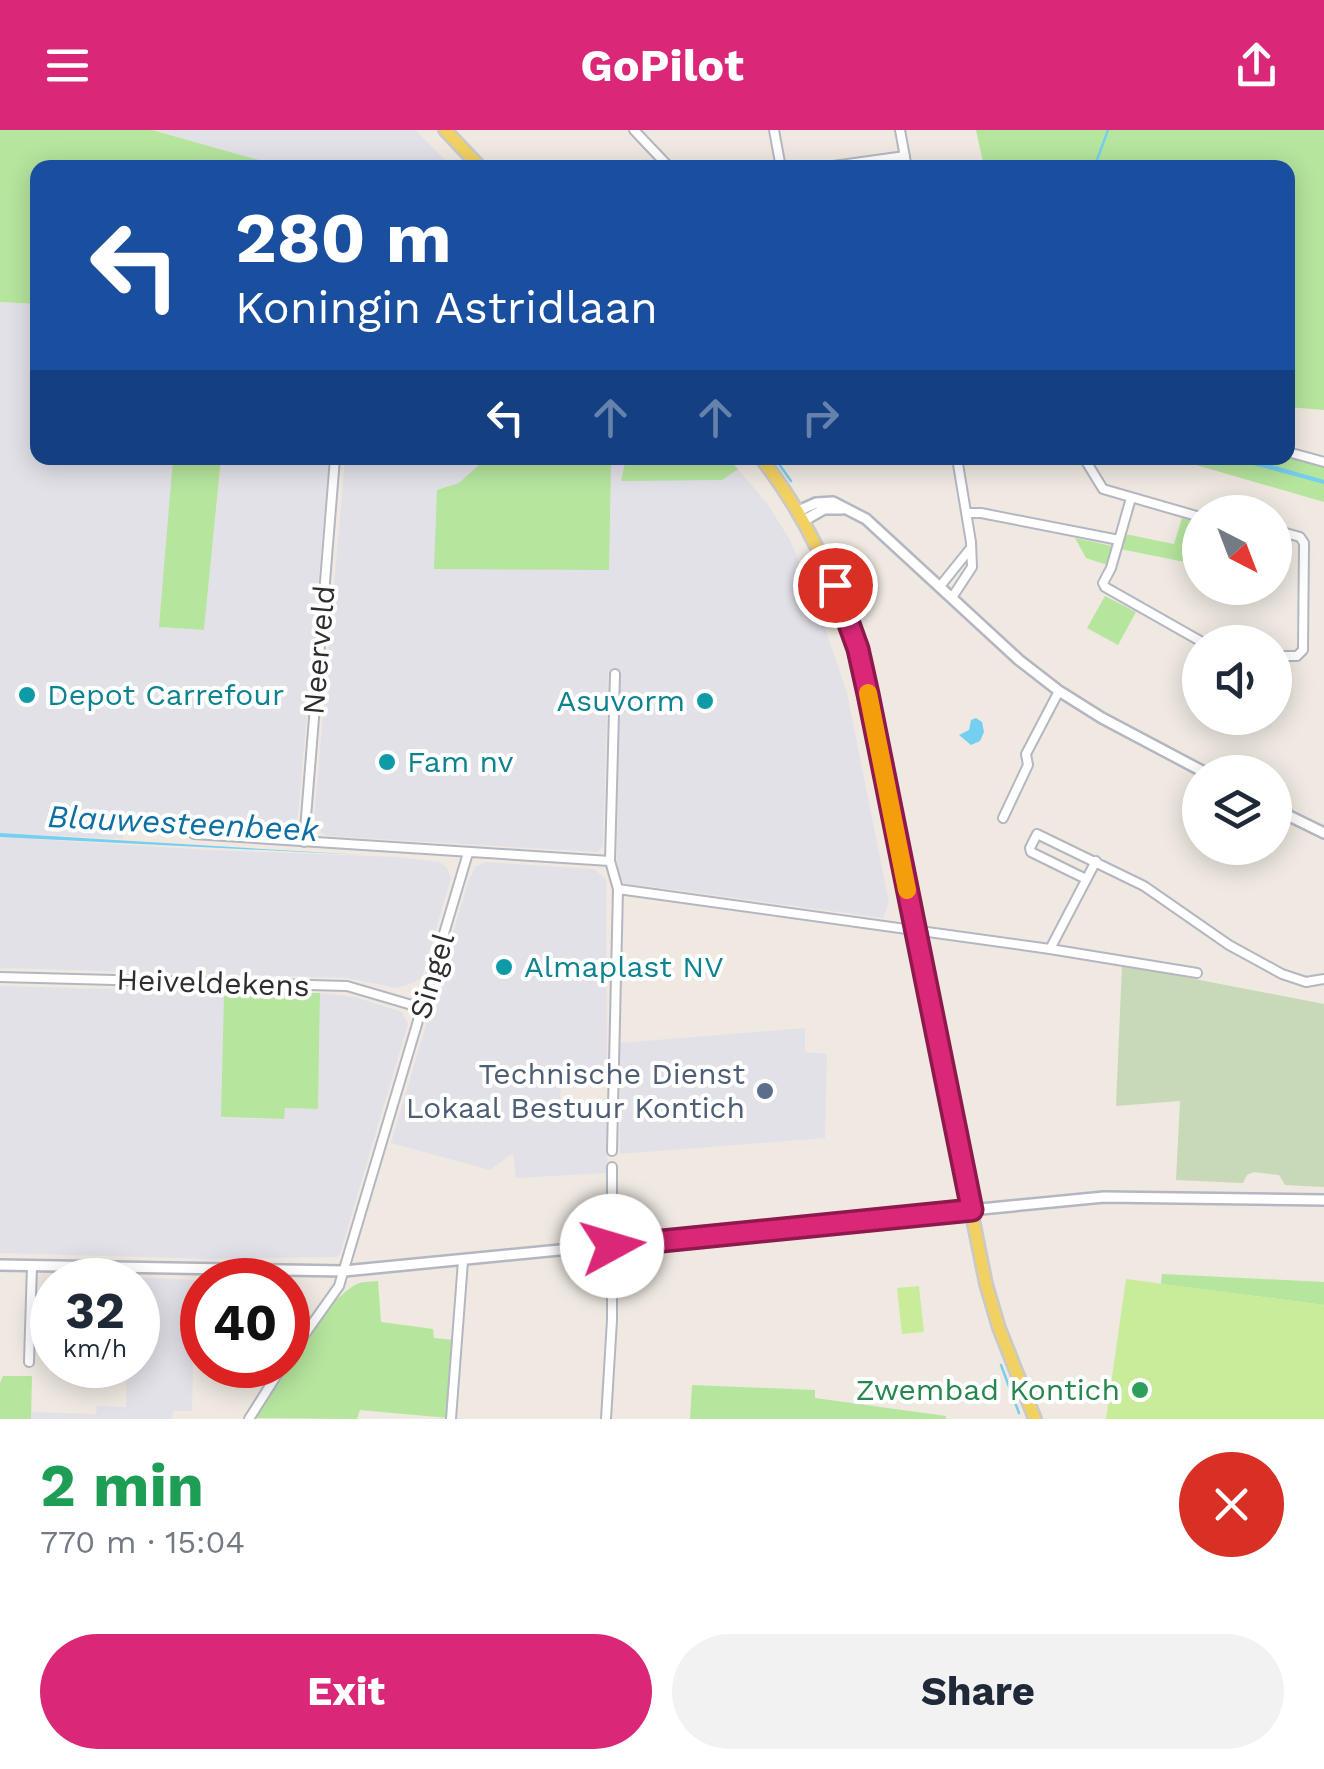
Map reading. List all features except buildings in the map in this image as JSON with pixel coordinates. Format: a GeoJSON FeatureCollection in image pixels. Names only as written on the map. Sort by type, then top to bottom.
{"type":"FeatureCollection","features":[{"type":"Feature","properties":{"kind":"main road"},"geometry":{"type":"LineString","coordinates":[[445,130],[473,160]]}},
{"type":"Feature","properties":{"kind":"main road"},"geometry":{"type":"LineString","coordinates":[[767,465],[826,564],[858,649],[986,1284],[1035,1419]]}},
{"type":"Feature","properties":{"kind":"street"},"geometry":{"type":"LineString","coordinates":[[634,130],[662,160]]}},
{"type":"Feature","properties":{"kind":"street"},"geometry":{"type":"LineString","coordinates":[[774,130],[780,160]]}},
{"type":"Feature","properties":{"kind":"street"},"geometry":{"type":"LineString","coordinates":[[900,130],[906,160]]}},
{"type":"Feature","properties":{"kind":"street"},"geometry":{"type":"LineString","coordinates":[[877,160],[905,156]]}},
{"type":"Feature","properties":{"kind":"street"},"geometry":{"type":"LineString","coordinates":[[1295,454],[1324,462]]}},
{"type":"Feature","properties":{"kind":"street","name":"Neerveld"},"geometry":{"type":"LineString","coordinates":[[304,842],[334,465]]}},
{"type":"Feature","properties":{"kind":"street"},"geometry":{"type":"LineString","coordinates":[[953,596],[972,567],[957,465]]}},
{"type":"Feature","properties":{"kind":"street"},"geometry":{"type":"LineString","coordinates":[[1088,465],[1102,489],[1182,512]]}},
{"type":"Feature","properties":{"kind":"street"},"geometry":{"type":"LineString","coordinates":[[1131,498],[1105,588],[1182,631]]}},
{"type":"Feature","properties":{"kind":"street"},"geometry":{"type":"LineString","coordinates":[[800,516],[822,501],[855,512],[894,542],[1019,660],[1059,691],[1182,760]]}},
{"type":"Feature","properties":{"kind":"street"},"geometry":{"type":"LineString","coordinates":[[966,512],[1119,540]]}},
{"type":"Feature","properties":{"kind":"street"},"geometry":{"type":"LineString","coordinates":[[1292,537],[1304,542],[1303,652],[1292,656]]}},
{"type":"Feature","properties":{"kind":"street"},"geometry":{"type":"LineString","coordinates":[[940,585],[970,549]]}},
{"type":"Feature","properties":{"kind":"street"},"geometry":{"type":"LineString","coordinates":[[612,1151],[618,889],[610,861],[614,674]]}},
{"type":"Feature","properties":{"kind":"street"},"geometry":{"type":"LineString","coordinates":[[1003,818],[1028,765],[1026,754],[1059,691]]}},
{"type":"Feature","properties":{"kind":"street"},"geometry":{"type":"LineString","coordinates":[[1292,817],[1324,833]]}},
{"type":"Feature","properties":{"kind":"street"},"geometry":{"type":"LineString","coordinates":[[194,834],[610,861]]}},
{"type":"Feature","properties":{"kind":"street"},"geometry":{"type":"LineString","coordinates":[[1086,879],[1032,852],[1037,834],[1144,886],[1229,944],[1282,974],[1306,982],[1324,979]]}},
{"type":"Feature","properties":{"kind":"street","name":"Singel"},"geometry":{"type":"LineString","coordinates":[[310,1328],[338,1290],[468,853]]}},
{"type":"Feature","properties":{"kind":"street"},"geometry":{"type":"LineString","coordinates":[[1050,950],[1096,861]]}},
{"type":"Feature","properties":{"kind":"street"},"geometry":{"type":"LineString","coordinates":[[618,889],[915,928],[1197,973]]}},
{"type":"Feature","properties":{"kind":"street","name":"Heiveldekens"},"geometry":{"type":"LineString","coordinates":[[0,977],[347,986],[422,1008]]}},
{"type":"Feature","properties":{"kind":"street"},"geometry":{"type":"LineString","coordinates":[[606,1419],[612,1320],[612,1167]]}},
{"type":"Feature","properties":{"kind":"street"},"geometry":{"type":"LineString","coordinates":[[160,1268],[344,1271],[1132,1195],[1324,1200]]}},
{"type":"Feature","properties":{"kind":"street"},"geometry":{"type":"LineString","coordinates":[[451,1419],[463,1261]]}},
{"type":"Feature","properties":{"kind":"street"},"geometry":{"type":"LineString","coordinates":[[0,1265],[30,1266]]}},
{"type":"Feature","properties":{"kind":"street"},"geometry":{"type":"LineString","coordinates":[[29,1362],[30,1330]]}},
{"type":"Feature","properties":{"kind":"street"},"geometry":{"type":"LineString","coordinates":[[248,1419],[268,1388]]}},
{"type":"Feature","properties":{"kind":"shaded area"},"geometry":{"type":"Polygon","coordinates":[[[152,130],[415,130],[445,160],[259,160],[152,130]]]}},
{"type":"Feature","properties":{"kind":"shaded area"},"geometry":{"type":"Polygon","coordinates":[[[0,302],[30,304],[30,465],[172,465],[160,627],[204,630],[220,465],[328,465],[298,816],[292,827],[271,834],[271,829],[125,819],[123,839],[0,833],[0,302]]]}},
{"type":"Feature","properties":{"kind":"shaded area"},"geometry":{"type":"Polygon","coordinates":[[[344,465],[734,465],[767,503],[790,540],[816,601],[847,693],[889,902],[883,918],[624,883],[617,872],[619,673],[608,674],[603,846],[598,852],[327,836],[314,819],[344,465]]]}},
{"type":"Feature","properties":{"kind":"shaded area"},"geometry":{"type":"Polygon","coordinates":[[[0,837],[398,857],[440,862],[451,878],[423,974],[419,980],[398,988],[346,978],[0,968],[0,837]]]}},
{"type":"Feature","properties":{"kind":"shaded area"},"geometry":{"type":"Polygon","coordinates":[[[485,862],[594,869],[606,879],[607,1071],[562,1070],[560,1098],[553,1114],[608,1115],[607,1173],[516,1178],[513,1153],[490,1170],[391,1143],[468,882],[475,867],[485,862]]]}},
{"type":"Feature","properties":{"kind":"shaded area"},"geometry":{"type":"Polygon","coordinates":[[[0,986],[224,992],[222,1118],[283,1119],[285,1108],[318,1109],[320,993],[355,997],[402,1012],[408,1024],[337,1257],[0,1253],[0,986]]]}},
{"type":"Feature","properties":{"kind":"shaded area"},"geometry":{"type":"Polygon","coordinates":[[[805,1028],[805,1052],[827,1054],[825,1138],[620,1154],[620,1043],[805,1028]]]}},
{"type":"Feature","properties":{"kind":"shaded area"},"geometry":{"type":"Polygon","coordinates":[[[160,1278],[180,1279],[180,1388],[193,1388],[192,1411],[173,1411],[172,1419],[31,1419],[31,1412],[96,1414],[97,1406],[126,1407],[126,1388],[160,1388],[160,1278]]]}},
{"type":"Feature","properties":{"kind":"green space"},"geometry":{"type":"Polygon","coordinates":[[[0,130],[152,130],[259,160],[30,160],[30,304],[0,302],[0,130]]]}},
{"type":"Feature","properties":{"kind":"green space"},"geometry":{"type":"Polygon","coordinates":[[[976,130],[1324,130],[1324,410],[1295,408],[1295,160],[982,160],[976,130]]]}},
{"type":"Feature","properties":{"kind":"green space"},"geometry":{"type":"Polygon","coordinates":[[[1295,455],[1324,463],[1324,502],[1196,465],[1295,465],[1295,455]]]}},
{"type":"Feature","properties":{"kind":"green space"},"geometry":{"type":"Polygon","coordinates":[[[172,465],[220,465],[204,630],[159,627],[172,465]]]}},
{"type":"Feature","properties":{"kind":"green space"},"geometry":{"type":"Polygon","coordinates":[[[479,465],[611,465],[609,570],[434,569],[437,490],[459,483],[479,465]]]}},
{"type":"Feature","properties":{"kind":"green space"},"geometry":{"type":"Polygon","coordinates":[[[624,465],[734,465],[738,469],[722,480],[621,481],[624,465]]]}},
{"type":"Feature","properties":{"kind":"green space"},"geometry":{"type":"Polygon","coordinates":[[[1182,518],[1182,561],[1120,549],[1125,534],[1174,544],[1182,518]]]}},
{"type":"Feature","properties":{"kind":"green space"},"geometry":{"type":"Polygon","coordinates":[[[1075,538],[1112,546],[1107,565],[1086,558],[1075,538]]]}},
{"type":"Feature","properties":{"kind":"green space"},"geometry":{"type":"Polygon","coordinates":[[[1105,596],[1136,612],[1118,645],[1087,628],[1105,596]]]}},
{"type":"Feature","properties":{"kind":"green space"},"geometry":{"type":"Polygon","coordinates":[[[1122,965],[1324,1004],[1324,1187],[1285,1185],[1279,1175],[1254,1172],[1243,1183],[1176,1180],[1180,1101],[1116,1106],[1122,965]]]}},
{"type":"Feature","properties":{"kind":"green space"},"geometry":{"type":"Polygon","coordinates":[[[224,992],[320,993],[318,1109],[285,1108],[284,1119],[221,1117],[224,992]]]}},
{"type":"Feature","properties":{"kind":"green space"},"geometry":{"type":"Polygon","coordinates":[[[1162,1274],[1324,1282],[1324,1305],[1161,1284],[1162,1274]]]}},
{"type":"Feature","properties":{"kind":"green space"},"geometry":{"type":"Polygon","coordinates":[[[1126,1279],[1324,1305],[1324,1419],[1106,1419],[1126,1279]]]}},
{"type":"Feature","properties":{"kind":"green space"},"geometry":{"type":"Polygon","coordinates":[[[378,1281],[381,1322],[433,1329],[434,1338],[454,1340],[448,1418],[360,1410],[357,1419],[256,1418],[275,1388],[310,1388],[310,1334],[342,1295],[363,1282],[378,1281]]]}},
{"type":"Feature","properties":{"kind":"green space"},"geometry":{"type":"Polygon","coordinates":[[[919,1286],[924,1332],[902,1334],[897,1288],[919,1286]]]}},
{"type":"Feature","properties":{"kind":"green space"},"geometry":{"type":"Polygon","coordinates":[[[3,1376],[30,1376],[31,1419],[0,1419],[3,1376]]]}},
{"type":"Feature","properties":{"kind":"green space"},"geometry":{"type":"Polygon","coordinates":[[[692,1385],[815,1390],[815,1398],[946,1419],[690,1419],[692,1385]]]}},
{"type":"Feature","properties":{"kind":"water"},"geometry":{"type":"Polygon","coordinates":[[[1253,465],[1272,465],[1324,480],[1324,484],[1253,465]]]}},
{"type":"Feature","properties":{"kind":"water"},"geometry":{"type":"Polygon","coordinates":[[[971,720],[982,722],[984,732],[980,741],[971,745],[959,735],[969,730],[971,720]]]}},
{"type":"Feature","properties":{"kind":"water"},"geometry":{"type":"Polygon","coordinates":[[[0,833],[363,855],[0,837],[0,833]]]}},
{"type":"Feature","properties":{"kind":"waterway"},"geometry":{"type":"LineString","coordinates":[[1097,160],[1108,130]]}},
{"type":"Feature","properties":{"kind":"waterway"},"geometry":{"type":"LineString","coordinates":[[780,465],[791,481]]}},
{"type":"Feature","properties":{"kind":"waterway"},"geometry":{"type":"LineString","coordinates":[[1001,1365],[1019,1413]]}},
{"type":"Feature","properties":{"kind":"waterway"},"geometry":{"type":"LineString","coordinates":[[1024,1373],[1029,1386]]}},
{"type":"Feature","properties":{"kind":"waterway"},"geometry":{"type":"LineString","coordinates":[[1032,1394],[1037,1409]]}},
{"type":"Feature","properties":{"kind":"slow traffic"},"geometry":{"type":"LineString","coordinates":[[868,693],[907,890]]}},
{"type":"Feature","properties":{"kind":"place","name":"Depot Carrefour"},"geometry":{"type":"Point","coordinates":[27,695]}},
{"type":"Feature","properties":{"kind":"place","name":"Asuvorm"},"geometry":{"type":"Point","coordinates":[705,701]}},
{"type":"Feature","properties":{"kind":"place","name":"Fam nv"},"geometry":{"type":"Point","coordinates":[387,762]}},
{"type":"Feature","properties":{"kind":"place","name":"Almaplast NV"},"geometry":{"type":"Point","coordinates":[504,967]}},
{"type":"Feature","properties":{"kind":"place","name":"Technische Dienst Lokaal Bestuur Kontich"},"geometry":{"type":"Point","coordinates":[765,1091]}},
{"type":"Feature","properties":{"kind":"place","name":"Zwembad Kontich"},"geometry":{"type":"Point","coordinates":[1140,1390]}},
{"type":"Feature","properties":{"kind":"route"},"geometry":{"type":"LineString","coordinates":[[612,1246],[972,1210],[868,694],[858,649],[835,585]]}},
{"type":"Feature","properties":{"kind":"water label","name":"Blauwesteenbeek"},"geometry":{"type":"Point","coordinates":[183,823]}}]}
